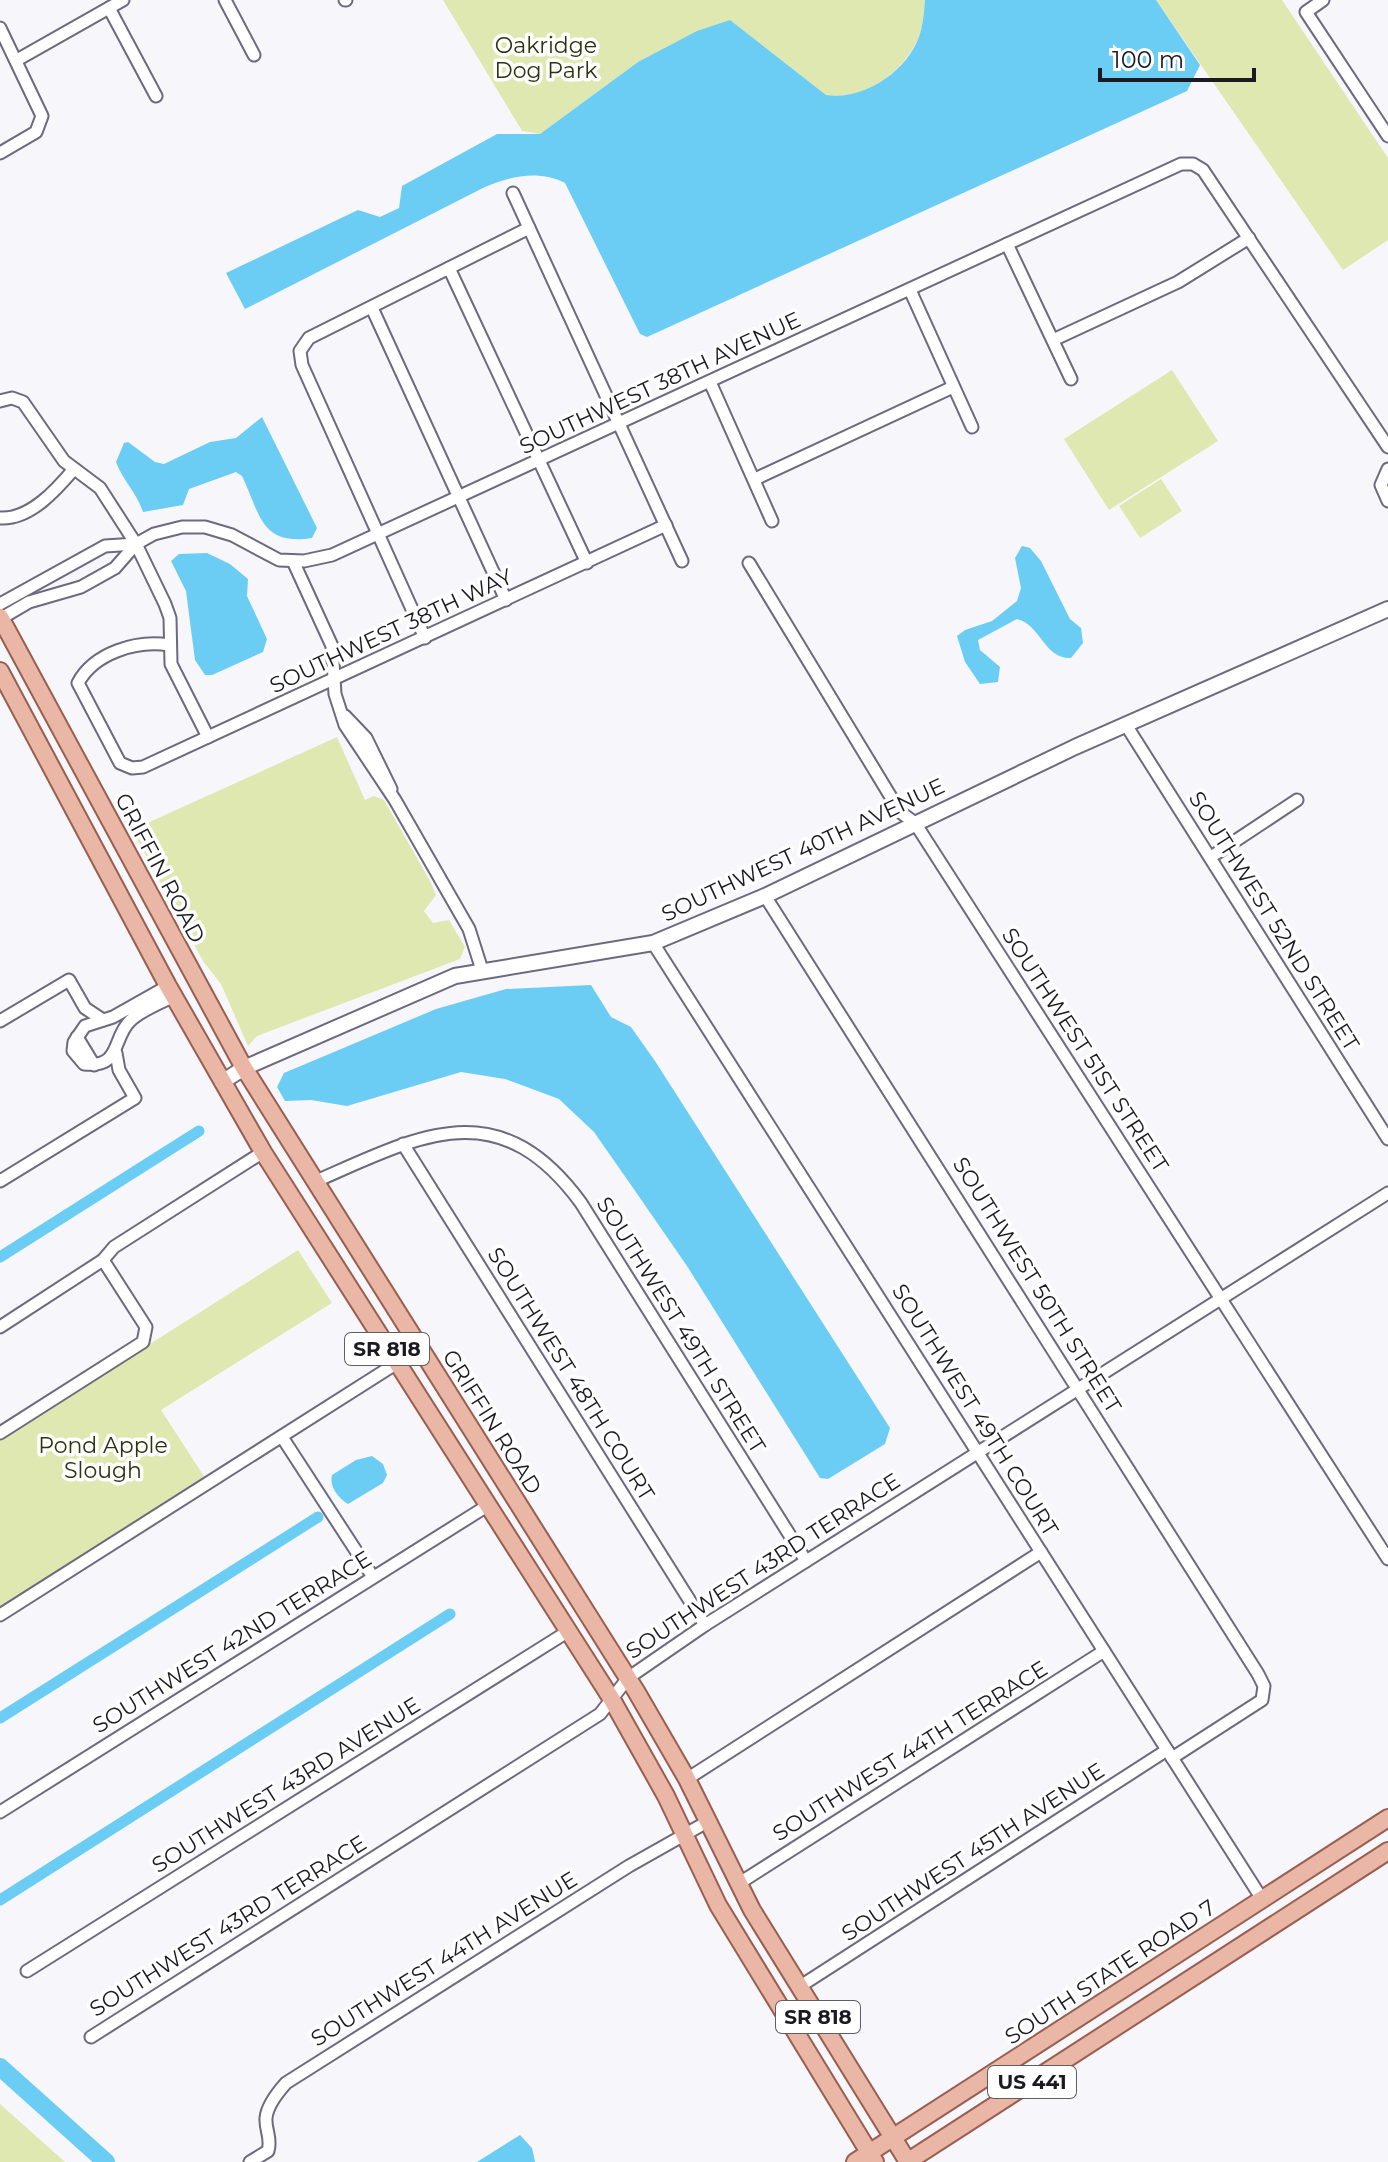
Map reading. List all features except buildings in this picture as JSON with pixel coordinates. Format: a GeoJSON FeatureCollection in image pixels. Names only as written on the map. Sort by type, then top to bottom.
{"type":"FeatureCollection","features":[{"type":"Feature","properties":{"kind":"main road","name":"GRIFFIN ROAD"},"geometry":{"type":"LineString","coordinates":[[0,618],[244,1068],[628,1678],[687,1779],[738,1884],[908,2162]]}},
{"type":"Feature","properties":{"kind":"main road","name":"SR 818"},"geometry":{"type":"LineString","coordinates":[[0,671],[222,1082],[396,1363],[611,1698],[649,1765],[740,1944],[867,2159]]}},
{"type":"Feature","properties":{"kind":"main road","name":"SOUTH STATE ROAD 7"},"geometry":{"type":"LineString","coordinates":[[867,2159],[893,2138],[1388,1818]]}},
{"type":"Feature","properties":{"kind":"main road","name":"US 441"},"geometry":{"type":"LineString","coordinates":[[908,2162],[1388,1851]]}},
{"type":"Feature","properties":{"kind":"main road"},"geometry":{"type":"LineString","coordinates":[[1280,1922],[1281,1900],[1292,1879]]}},
{"type":"Feature","properties":{"kind":"main road"},"geometry":{"type":"LineString","coordinates":[[1245,1944],[1261,1922],[1262,1899]]}},
{"type":"Feature","properties":{"kind":"street"},"geometry":{"type":"LineString","coordinates":[[17,60],[123,0]]}},
{"type":"Feature","properties":{"kind":"street"},"geometry":{"type":"LineString","coordinates":[[225,0],[254,55]]}},
{"type":"Feature","properties":{"kind":"street"},"geometry":{"type":"LineString","coordinates":[[1323,0],[1306,12],[1388,136]]}},
{"type":"Feature","properties":{"kind":"street"},"geometry":{"type":"LineString","coordinates":[[109,8],[156,96]]}},
{"type":"Feature","properties":{"kind":"street"},"geometry":{"type":"LineString","coordinates":[[0,28],[40,109],[40,127],[29,138],[0,153]]}},
{"type":"Feature","properties":{"kind":"street","name":"SOUTHWEST 38TH AVENUE"},"geometry":{"type":"LineString","coordinates":[[0,604],[105,546],[136,544],[168,530],[205,527],[232,535],[279,560],[332,555],[1181,164],[1193,164],[1203,170],[1249,238]]}},
{"type":"Feature","properties":{"kind":"street"},"geometry":{"type":"LineString","coordinates":[[513,193],[682,561]]}},
{"type":"Feature","properties":{"kind":"street"},"geometry":{"type":"LineString","coordinates":[[425,638],[302,365],[300,351],[309,338],[529,228]]}},
{"type":"Feature","properties":{"kind":"street"},"geometry":{"type":"LineString","coordinates":[[1053,340],[1178,282],[1249,238],[1388,447]]}},
{"type":"Feature","properties":{"kind":"street"},"geometry":{"type":"LineString","coordinates":[[1007,244],[1071,379]]}},
{"type":"Feature","properties":{"kind":"street"},"geometry":{"type":"LineString","coordinates":[[449,268],[587,563]]}},
{"type":"Feature","properties":{"kind":"street"},"geometry":{"type":"LineString","coordinates":[[910,290],[972,427]]}},
{"type":"Feature","properties":{"kind":"street"},"geometry":{"type":"LineString","coordinates":[[372,308],[506,600]]}},
{"type":"Feature","properties":{"kind":"street"},"geometry":{"type":"LineString","coordinates":[[710,382],[772,521]]}},
{"type":"Feature","properties":{"kind":"street"},"geometry":{"type":"LineString","coordinates":[[755,479],[953,387]]}},
{"type":"Feature","properties":{"kind":"street"},"geometry":{"type":"LineString","coordinates":[[0,401],[12,398],[23,402],[58,455],[100,488],[136,544],[170,618],[171,664],[208,737]]}},
{"type":"Feature","properties":{"kind":"street"},"geometry":{"type":"LineString","coordinates":[[0,518],[16,515],[42,502],[74,469]]}},
{"type":"Feature","properties":{"kind":"street"},"geometry":{"type":"LineString","coordinates":[[1388,469],[1381,485],[1388,501]]}},
{"type":"Feature","properties":{"kind":"street","name":"SOUTHWEST 38TH WAY"},"geometry":{"type":"LineString","coordinates":[[169,645],[155,643],[119,650],[90,666],[78,683],[120,763],[132,768],[143,767],[666,525]]}},
{"type":"Feature","properties":{"kind":"street","name":"SOUTHWEST 38TH AVENUE"},"geometry":{"type":"LineString","coordinates":[[0,618],[29,602],[81,587],[115,568],[136,544]]}},
{"type":"Feature","properties":{"kind":"street"},"geometry":{"type":"LineString","coordinates":[[293,561],[332,646],[333,680],[340,711],[370,768],[395,800],[469,929],[482,970]]}},
{"type":"Feature","properties":{"kind":"street","name":"SOUTHWEST 51ST STREET"},"geometry":{"type":"LineString","coordinates":[[749,563],[900,812],[915,823],[1388,1559]]}},
{"type":"Feature","properties":{"kind":"street","name":"SOUTHWEST 40TH AVENUE"},"geometry":{"type":"LineString","coordinates":[[222,1082],[244,1068],[421,989],[482,970],[653,943],[765,896],[1126,725],[1388,609]]}},
{"type":"Feature","properties":{"kind":"street","name":"SOUTHWEST 52ND STREET"},"geometry":{"type":"LineString","coordinates":[[1126,725],[1388,1139]]}},
{"type":"Feature","properties":{"kind":"street"},"geometry":{"type":"LineString","coordinates":[[1211,857],[1297,800]]}},
{"type":"Feature","properties":{"kind":"street","name":"SOUTHWEST 50TH STREET"},"geometry":{"type":"LineString","coordinates":[[765,896],[1079,1386],[1258,1674],[1264,1686],[1262,1700]]}},
{"type":"Feature","properties":{"kind":"street","name":"SOUTHWEST 49TH COURT"},"geometry":{"type":"LineString","coordinates":[[653,943],[1262,1899]]}},
{"type":"Feature","properties":{"kind":"street"},"geometry":{"type":"LineString","coordinates":[[0,1021],[69,980],[85,1008],[103,1020]]}},
{"type":"Feature","properties":{"kind":"street"},"geometry":{"type":"LineString","coordinates":[[119,1070],[84,1064],[73,1051],[77,1037],[85,1026],[171,991]]}},
{"type":"Feature","properties":{"kind":"street"},"geometry":{"type":"LineString","coordinates":[[0,1181],[135,1098],[119,1070],[116,1053],[129,1021],[171,991]]}},
{"type":"Feature","properties":{"kind":"street"},"geometry":{"type":"LineString","coordinates":[[85,1008],[85,1026]]}},
{"type":"Feature","properties":{"kind":"street"},"geometry":{"type":"LineString","coordinates":[[98,1064],[116,1053]]}},
{"type":"Feature","properties":{"kind":"street","name":"SOUTHWEST 49TH STREET"},"geometry":{"type":"LineString","coordinates":[[403,1144],[443,1133],[497,1135],[547,1164],[581,1203],[806,1561]]}},
{"type":"Feature","properties":{"kind":"street"},"geometry":{"type":"LineString","coordinates":[[314,1182],[403,1144]]}},
{"type":"Feature","properties":{"kind":"street","name":"SOUTHWEST 48TH COURT"},"geometry":{"type":"LineString","coordinates":[[403,1144],[705,1625]]}},
{"type":"Feature","properties":{"kind":"street"},"geometry":{"type":"LineString","coordinates":[[0,1327],[103,1260],[114,1247],[263,1152]]}},
{"type":"Feature","properties":{"kind":"street","name":"SOUTHWEST 43RD TERRACE"},"geometry":{"type":"LineString","coordinates":[[91,2037],[600,1714],[628,1678],[705,1625],[1388,1193]]}},
{"type":"Feature","properties":{"kind":"street"},"geometry":{"type":"LineString","coordinates":[[0,1433],[143,1342],[146,1327],[103,1260]]}},
{"type":"Feature","properties":{"kind":"street"},"geometry":{"type":"LineString","coordinates":[[0,1615],[419,1349]]}},
{"type":"Feature","properties":{"kind":"street"},"geometry":{"type":"LineString","coordinates":[[282,1437],[373,1577]]}},
{"type":"Feature","properties":{"kind":"street","name":"SOUTHWEST 42ND TERRACE"},"geometry":{"type":"LineString","coordinates":[[0,1812],[487,1506]]}},
{"type":"Feature","properties":{"kind":"street"},"geometry":{"type":"LineString","coordinates":[[687,1779],[1041,1552]]}},
{"type":"Feature","properties":{"kind":"street","name":"SOUTHWEST 43RD AVENUE"},"geometry":{"type":"LineString","coordinates":[[27,1971],[567,1632]]}},
{"type":"Feature","properties":{"kind":"street","name":"SOUTHWEST 44TH TERRACE"},"geometry":{"type":"LineString","coordinates":[[738,1884],[1104,1651]]}},
{"type":"Feature","properties":{"kind":"street","name":"SOUTHWEST 45TH AVENUE"},"geometry":{"type":"LineString","coordinates":[[799,1987],[1169,1754],[1262,1700]]}},
{"type":"Feature","properties":{"kind":"street","name":"SOUTHWEST 44TH AVENUE"},"geometry":{"type":"LineString","coordinates":[[250,2162],[268,2151],[271,2140],[266,2118],[286,2083],[629,1866],[707,1822]]}},
{"type":"Feature","properties":{"kind":"green space","name":"Oakridge Dog Park"},"geometry":{"type":"Polygon","coordinates":[[[443,0],[925,2],[920,36],[902,64],[880,82],[854,94],[826,95],[730,20],[638,62],[540,134],[522,131],[443,0]]]}},
{"type":"Feature","properties":{"kind":"green space"},"geometry":{"type":"Polygon","coordinates":[[[1156,0],[1282,0],[1388,158],[1388,240],[1343,270],[1156,0]]]}},
{"type":"Feature","properties":{"kind":"green space"},"geometry":{"type":"Polygon","coordinates":[[[1172,370],[1218,441],[1109,510],[1064,439],[1172,370]]]}},
{"type":"Feature","properties":{"kind":"green space"},"geometry":{"type":"Polygon","coordinates":[[[1161,479],[1182,511],[1140,538],[1119,506],[1161,479]]]}},
{"type":"Feature","properties":{"kind":"green space"},"geometry":{"type":"Polygon","coordinates":[[[337,737],[365,800],[374,796],[384,800],[430,881],[436,895],[424,911],[433,923],[449,920],[465,947],[460,959],[257,1036],[248,1046],[221,984],[203,961],[132,830],[337,737]]]}},
{"type":"Feature","properties":{"kind":"green space","name":"Pond Apple Slough"},"geometry":{"type":"Polygon","coordinates":[[[298,1250],[332,1303],[161,1410],[205,1478],[0,1607],[0,1439],[298,1250]]]}},
{"type":"Feature","properties":{"kind":"green space"},"geometry":{"type":"Polygon","coordinates":[[[0,2104],[65,2162],[0,2162],[0,2104]]]}},
{"type":"Feature","properties":{"kind":"water"},"geometry":{"type":"Polygon","coordinates":[[[925,0],[1156,0],[1200,65],[1187,91],[647,337],[640,334],[565,183],[545,177],[515,177],[485,187],[245,309],[226,273],[358,210],[380,217],[399,208],[402,186],[497,134],[540,134],[638,62],[697,31],[730,20],[826,95],[840,96],[868,89],[894,72],[913,50],[920,33],[925,0]]]}},
{"type":"Feature","properties":{"kind":"water"},"geometry":{"type":"Polygon","coordinates":[[[262,417],[317,528],[312,538],[295,539],[272,532],[258,514],[242,476],[236,472],[189,489],[183,505],[143,512],[116,462],[124,443],[128,442],[155,462],[164,464],[210,442],[236,438],[262,417]]]}},
{"type":"Feature","properties":{"kind":"water"},"geometry":{"type":"Polygon","coordinates":[[[1022,546],[1030,548],[1041,561],[1070,619],[1081,628],[1083,643],[1071,658],[1062,657],[1048,648],[1025,622],[1017,619],[978,640],[980,650],[1000,667],[998,682],[980,684],[965,662],[957,636],[992,621],[1017,601],[1021,588],[1015,558],[1022,546]]]}},
{"type":"Feature","properties":{"kind":"water"},"geometry":{"type":"Polygon","coordinates":[[[207,553],[230,564],[248,579],[247,596],[267,639],[263,652],[212,675],[205,675],[195,660],[186,591],[171,561],[179,554],[207,553]]]}},
{"type":"Feature","properties":{"kind":"water"},"geometry":{"type":"Polygon","coordinates":[[[591,985],[611,1017],[631,1027],[655,1061],[890,1428],[885,1444],[828,1479],[820,1478],[687,1266],[594,1132],[559,1099],[505,1079],[461,1072],[347,1106],[311,1100],[285,1101],[277,1087],[284,1073],[436,1009],[506,989],[591,985]]]}},
{"type":"Feature","properties":{"kind":"water"},"geometry":{"type":"Polygon","coordinates":[[[372,1456],[383,1464],[387,1475],[383,1483],[348,1504],[335,1491],[332,1475],[356,1460],[372,1456]]]}},
{"type":"Feature","properties":{"kind":"water"},"geometry":{"type":"Polygon","coordinates":[[[520,2135],[532,2148],[535,2162],[477,2162],[520,2135]]]}},
{"type":"Feature","properties":{"kind":"waterway"},"geometry":{"type":"LineString","coordinates":[[0,1257],[199,1131]]}},
{"type":"Feature","properties":{"kind":"waterway"},"geometry":{"type":"LineString","coordinates":[[0,1718],[318,1517]]}},
{"type":"Feature","properties":{"kind":"waterway"},"geometry":{"type":"LineString","coordinates":[[0,1900],[450,1614]]}},
{"type":"Feature","properties":{"kind":"waterway"},"geometry":{"type":"LineString","coordinates":[[0,2067],[106,2162]]}}]}
